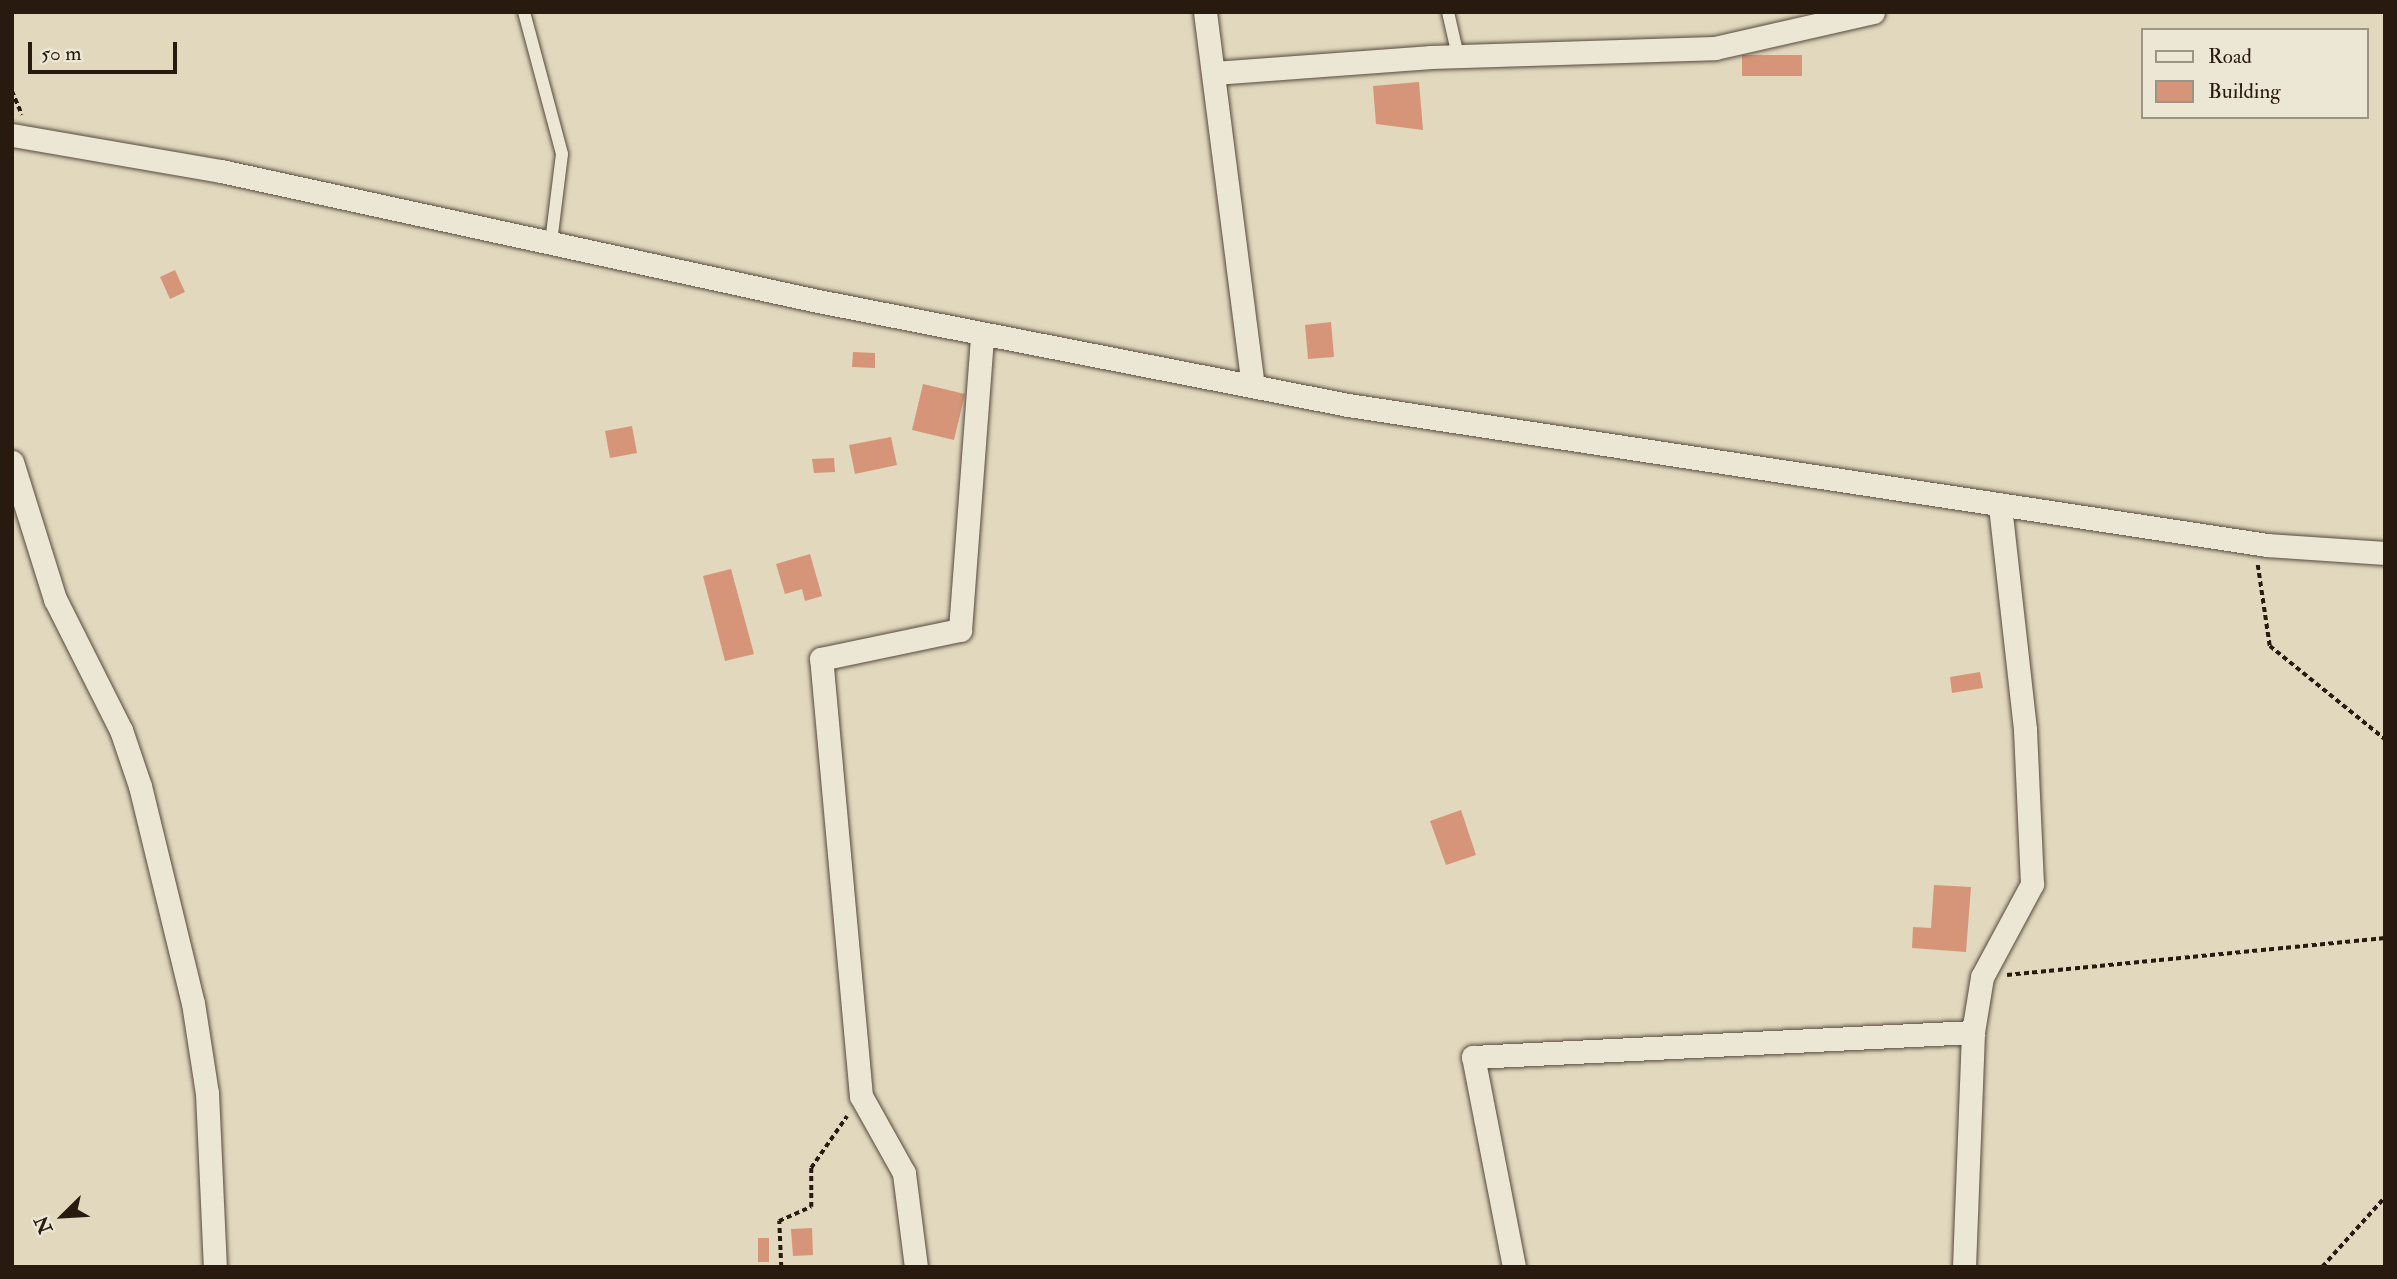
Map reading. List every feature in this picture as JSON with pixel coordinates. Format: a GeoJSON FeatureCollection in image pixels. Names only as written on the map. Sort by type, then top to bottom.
{"type":"FeatureCollection","features":[{"type":"Feature","properties":{"kind":"street"},"geometry":{"type":"LineString","coordinates":[[1205,12],[1252,385]]}},
{"type":"Feature","properties":{"kind":"street"},"geometry":{"type":"LineString","coordinates":[[1214,73],[1458,56],[1716,48],[1873,12]]}},
{"type":"Feature","properties":{"kind":"street"},"geometry":{"type":"LineString","coordinates":[[12,135],[220,171],[982,334],[1252,385],[2254,543],[2385,554]]}},
{"type":"Feature","properties":{"kind":"street"},"geometry":{"type":"LineString","coordinates":[[916,1267],[904,1173],[861,1096],[821,659],[960,630],[982,334]]}},
{"type":"Feature","properties":{"kind":"street"},"geometry":{"type":"LineString","coordinates":[[12,462],[55,599],[121,730],[140,786],[193,1003],[207,1093],[215,1267]]}},
{"type":"Feature","properties":{"kind":"street"},"geometry":{"type":"LineString","coordinates":[[1964,1267],[1973,1032],[1982,978],[2032,884],[2025,729],[2000,505]]}},
{"type":"Feature","properties":{"kind":"street"},"geometry":{"type":"LineString","coordinates":[[1514,1267],[1474,1057],[1973,1032]]}},
{"type":"Feature","properties":{"kind":"lane"},"geometry":{"type":"LineString","coordinates":[[524,12],[562,154],[551,242]]}},
{"type":"Feature","properties":{"kind":"lane"},"geometry":{"type":"LineString","coordinates":[[1448,12],[1458,56]]}},
{"type":"Feature","properties":{"kind":"path"},"geometry":{"type":"LineString","coordinates":[[2254,543],[2270,646],[2385,739]]}},
{"type":"Feature","properties":{"kind":"path"},"geometry":{"type":"LineString","coordinates":[[1982,978],[2385,938]]}},
{"type":"Feature","properties":{"kind":"path"},"geometry":{"type":"LineString","coordinates":[[781,1267],[779,1221],[811,1208],[811,1168],[861,1096]]}},
{"type":"Feature","properties":{"kind":"path"},"geometry":{"type":"LineString","coordinates":[[2322,1267],[2385,1197]]}},
{"type":"Feature","properties":{"kind":"building"},"geometry":{"type":"Polygon","coordinates":[[[1742,55],[1802,55],[1802,76],[1742,76],[1742,55]]]}},
{"type":"Feature","properties":{"kind":"building"},"geometry":{"type":"Polygon","coordinates":[[[1419,82],[1423,130],[1376,124],[1373,86],[1419,82]]]}},
{"type":"Feature","properties":{"kind":"building"},"geometry":{"type":"Polygon","coordinates":[[[175,270],[185,292],[170,299],[160,277],[175,270]]]}},
{"type":"Feature","properties":{"kind":"building"},"geometry":{"type":"Polygon","coordinates":[[[1331,322],[1334,357],[1308,359],[1305,325],[1331,322]]]}},
{"type":"Feature","properties":{"kind":"building"},"geometry":{"type":"Polygon","coordinates":[[[853,352],[875,353],[875,368],[852,367],[853,352]]]}},
{"type":"Feature","properties":{"kind":"building"},"geometry":{"type":"Polygon","coordinates":[[[923,384],[965,394],[954,440],[912,430],[923,384]]]}},
{"type":"Feature","properties":{"kind":"building"},"geometry":{"type":"Polygon","coordinates":[[[632,426],[637,453],[610,458],[605,431],[632,426]]]}},
{"type":"Feature","properties":{"kind":"building"},"geometry":{"type":"Polygon","coordinates":[[[891,437],[897,465],[855,474],[849,445],[891,437]]]}},
{"type":"Feature","properties":{"kind":"building"},"geometry":{"type":"Polygon","coordinates":[[[834,458],[835,472],[814,473],[812,459],[834,458]]]}},
{"type":"Feature","properties":{"kind":"building"},"geometry":{"type":"Polygon","coordinates":[[[810,554],[822,596],[805,601],[802,589],[785,594],[776,564],[810,554]]]}},
{"type":"Feature","properties":{"kind":"building"},"geometry":{"type":"Polygon","coordinates":[[[731,569],[754,654],[725,661],[703,576],[731,569]]]}},
{"type":"Feature","properties":{"kind":"building"},"geometry":{"type":"Polygon","coordinates":[[[1980,672],[1983,688],[1952,693],[1950,677],[1980,672]]]}},
{"type":"Feature","properties":{"kind":"building"},"geometry":{"type":"Polygon","coordinates":[[[1461,810],[1476,855],[1446,865],[1430,821],[1461,810]]]}},
{"type":"Feature","properties":{"kind":"building"},"geometry":{"type":"Polygon","coordinates":[[[1934,885],[1971,887],[1966,952],[1912,948],[1913,927],[1931,928],[1934,885]]]}},
{"type":"Feature","properties":{"kind":"building"},"geometry":{"type":"Polygon","coordinates":[[[812,1228],[813,1255],[793,1256],[791,1229],[812,1228]]]}},
{"type":"Feature","properties":{"kind":"building"},"geometry":{"type":"Polygon","coordinates":[[[758,1238],[769,1238],[769,1262],[758,1262],[758,1238]]]}}]}
